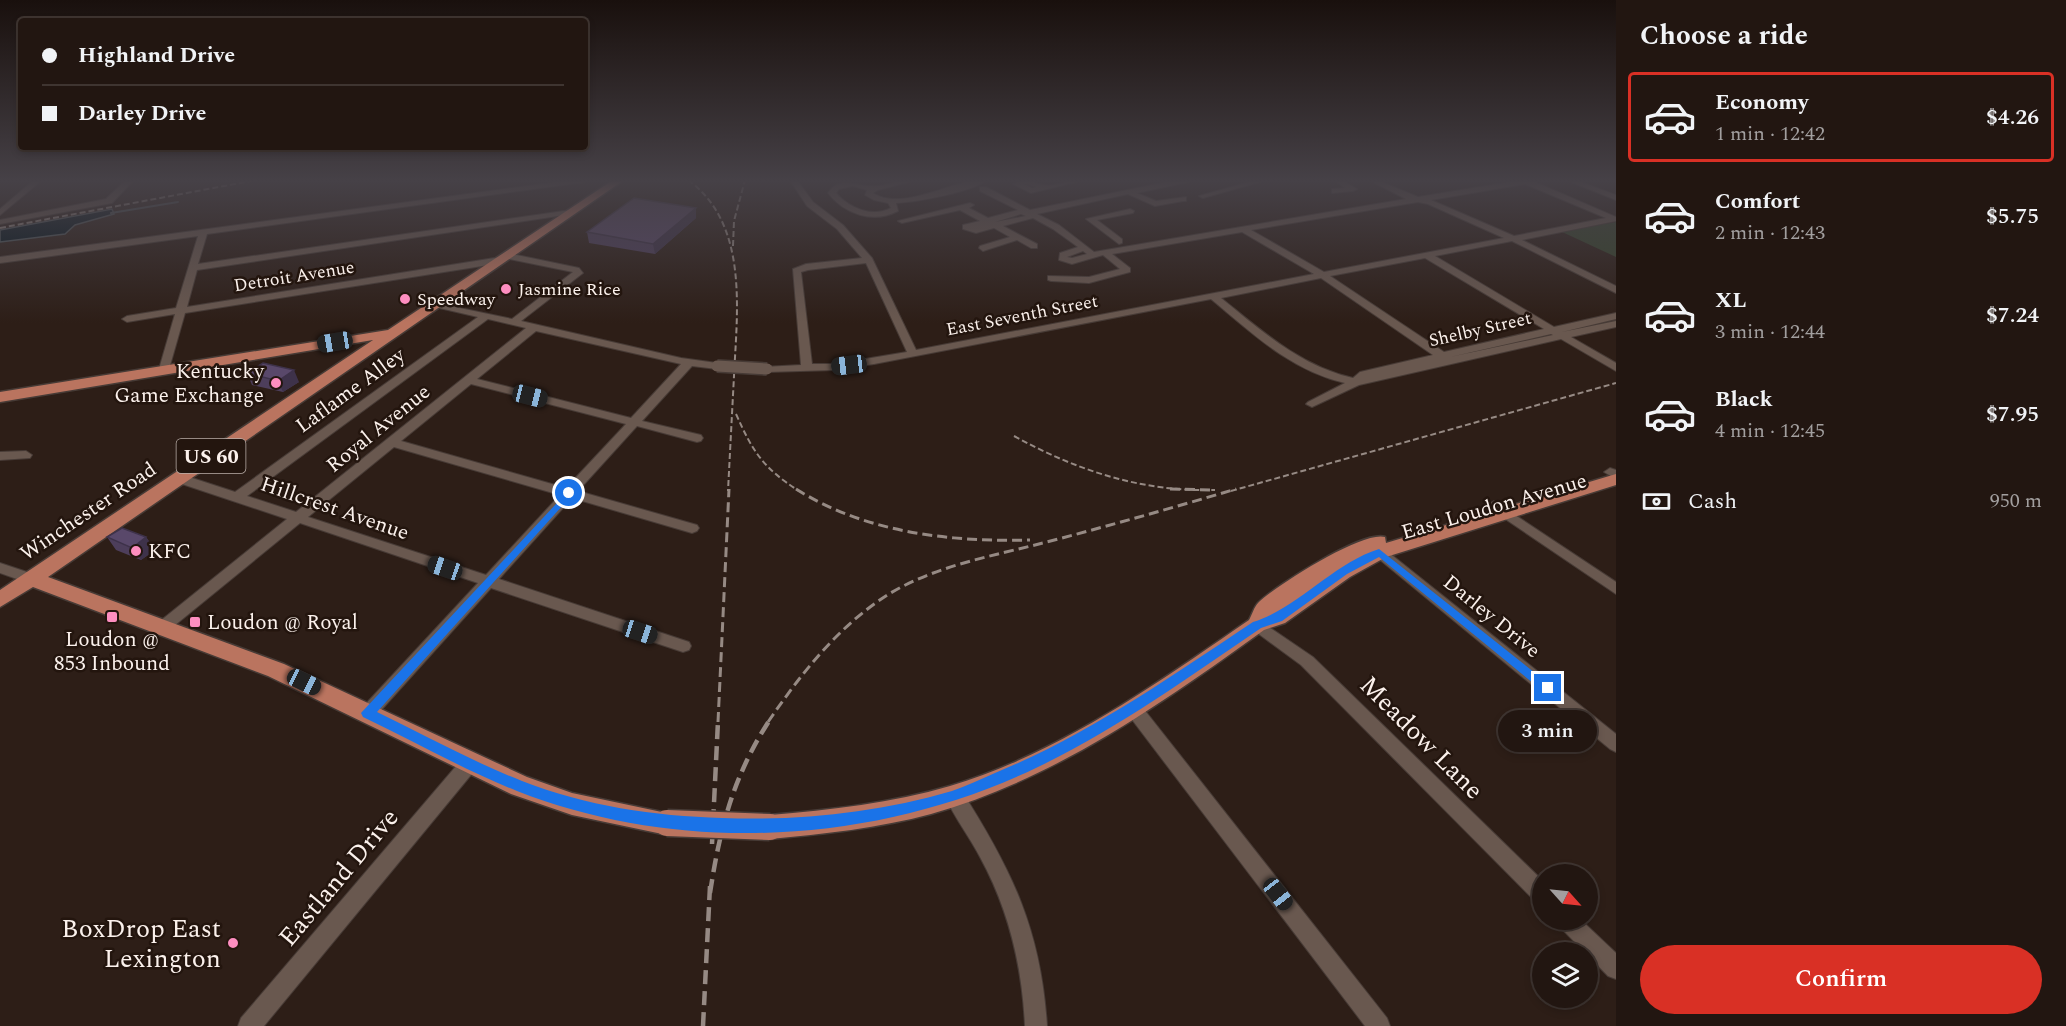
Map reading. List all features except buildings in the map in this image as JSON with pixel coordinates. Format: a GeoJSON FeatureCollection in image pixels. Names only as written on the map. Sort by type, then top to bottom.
{"type":"FeatureCollection","features":[{"type":"Feature","properties":{"kind":"main road","name":"Winchester Road"},"geometry":{"type":"LineString","coordinates":[[0,600],[549,228]]}},
{"type":"Feature","properties":{"kind":"main road"},"geometry":{"type":"LineString","coordinates":[[0,397],[391,334]]}},
{"type":"Feature","properties":{"kind":"main road","name":"East Loudon Avenue"},"geometry":{"type":"LineString","coordinates":[[31,579],[164,626],[304,682],[469,764],[520,786],[572,804],[667,823],[770,826],[833,822],[881,814],[954,796],[1034,763],[1133,708],[1257,625],[1278,618],[1374,548],[1614,474]]}},
{"type":"Feature","properties":{"kind":"street"},"geometry":{"type":"LineString","coordinates":[[0,260],[233,228]]}},
{"type":"Feature","properties":{"kind":"street"},"geometry":{"type":"LineString","coordinates":[[193,268],[469,228]]}},
{"type":"Feature","properties":{"kind":"street"},"geometry":{"type":"LineString","coordinates":[[841,228],[869,260],[913,354]]}},
{"type":"Feature","properties":{"kind":"street"},"geometry":{"type":"LineString","coordinates":[[997,228],[1034,246]]}},
{"type":"Feature","properties":{"kind":"street"},"geometry":{"type":"LineString","coordinates":[[1057,228],[1095,254]]}},
{"type":"Feature","properties":{"kind":"street"},"geometry":{"type":"LineString","coordinates":[[1102,228],[1119,241]]}},
{"type":"Feature","properties":{"kind":"street"},"geometry":{"type":"LineString","coordinates":[[1085,249],[1063,255],[1062,258],[1072,261],[1095,254],[1257,228]]}},
{"type":"Feature","properties":{"kind":"street"},"geometry":{"type":"LineString","coordinates":[[1489,228],[1616,290]]}},
{"type":"Feature","properties":{"kind":"street","name":"East Seventh Street"},"geometry":{"type":"LineString","coordinates":[[434,304],[689,363],[767,369],[807,369],[913,354],[1567,228]]}},
{"type":"Feature","properties":{"kind":"street"},"geometry":{"type":"LineString","coordinates":[[1245,230],[1323,275],[1447,359]]}},
{"type":"Feature","properties":{"kind":"street"},"geometry":{"type":"LineString","coordinates":[[164,369],[203,232]]}},
{"type":"Feature","properties":{"kind":"street"},"geometry":{"type":"LineString","coordinates":[[983,248],[1015,238]]}},
{"type":"Feature","properties":{"kind":"street"},"geometry":{"type":"LineString","coordinates":[[1051,278],[1089,280],[1127,270],[1106,253]]}},
{"type":"Feature","properties":{"kind":"street"},"geometry":{"type":"LineString","coordinates":[[1426,255],[1616,368]]}},
{"type":"Feature","properties":{"kind":"street","name":"Detroit Avenue"},"geometry":{"type":"LineString","coordinates":[[128,319],[504,258],[576,270],[578,274],[514,322]]}},
{"type":"Feature","properties":{"kind":"street"},"geometry":{"type":"LineString","coordinates":[[807,369],[796,271],[806,267],[869,260]]}},
{"type":"Feature","properties":{"kind":"street"},"geometry":{"type":"LineString","coordinates":[[1213,296],[1300,365],[1325,376],[1355,382]]}},
{"type":"Feature","properties":{"kind":"street","name":"Laflame Alley"},"geometry":{"type":"LineString","coordinates":[[237,497],[486,316]]}},
{"type":"Feature","properties":{"kind":"street","name":"Shelby Street"},"geometry":{"type":"LineString","coordinates":[[1558,334],[1616,316]]}},
{"type":"Feature","properties":{"kind":"street","name":"Shelby Street"},"geometry":{"type":"LineString","coordinates":[[1312,404],[1355,382],[1360,375],[1616,324]]}},
{"type":"Feature","properties":{"kind":"street","name":"Royal Avenue"},"geometry":{"type":"LineString","coordinates":[[164,626],[534,327]]}},
{"type":"Feature","properties":{"kind":"street"},"geometry":{"type":"LineString","coordinates":[[368,713],[689,363]]}},
{"type":"Feature","properties":{"kind":"street"},"geometry":{"type":"LineString","coordinates":[[468,380],[697,438]]}},
{"type":"Feature","properties":{"kind":"street"},"geometry":{"type":"LineString","coordinates":[[391,442],[692,528]]}},
{"type":"Feature","properties":{"kind":"street"},"geometry":{"type":"LineString","coordinates":[[0,456],[26,455]]}},
{"type":"Feature","properties":{"kind":"street","name":"Hillcrest Avenue"},"geometry":{"type":"LineString","coordinates":[[178,478],[683,646]]}},
{"type":"Feature","properties":{"kind":"street"},"geometry":{"type":"LineString","coordinates":[[1499,509],[1616,589]]}},
{"type":"Feature","properties":{"kind":"street","name":"Darley Drive"},"geometry":{"type":"LineString","coordinates":[[1374,548],[1616,744]]}},
{"type":"Feature","properties":{"kind":"street","name":"East Loudon Avenue"},"geometry":{"type":"LineString","coordinates":[[0,568],[31,579]]}},
{"type":"Feature","properties":{"kind":"street","name":"Meadow Lane"},"geometry":{"type":"LineString","coordinates":[[1257,625],[1307,661],[1532,884]]}},
{"type":"Feature","properties":{"kind":"street"},"geometry":{"type":"LineString","coordinates":[[1133,708],[1379,1026]]}},
{"type":"Feature","properties":{"kind":"street","name":"Eastland Drive"},"geometry":{"type":"LineString","coordinates":[[249,1026],[469,764]]}},
{"type":"Feature","properties":{"kind":"street"},"geometry":{"type":"LineString","coordinates":[[954,796],[983,840],[1017,911],[1033,976],[1036,1026]]}},
{"type":"Feature","properties":{"kind":"street"},"geometry":{"type":"LineString","coordinates":[[1577,930],[1616,968]]}},
{"type":"Feature","properties":{"kind":"green space"},"geometry":{"type":"Polygon","coordinates":[[[1579,228],[1616,228],[1616,257],[1560,231],[1579,228]]]}},
{"type":"Feature","properties":{"kind":"water"},"geometry":{"type":"Polygon","coordinates":[[[72,228],[65,234],[0,242],[0,230],[72,228]]]}},
{"type":"Feature","properties":{"kind":"railway"},"geometry":{"type":"LineString","coordinates":[[724,228],[735,270],[737,297],[728,491]]}},
{"type":"Feature","properties":{"kind":"railway"},"geometry":{"type":"LineString","coordinates":[[733,246],[734,228]]}},
{"type":"Feature","properties":{"kind":"railway"},"geometry":{"type":"LineString","coordinates":[[1231,491],[1616,383]]}},
{"type":"Feature","properties":{"kind":"railway"},"geometry":{"type":"LineString","coordinates":[[736,414],[760,458],[776,475],[796,489]]}},
{"type":"Feature","properties":{"kind":"railway"},"geometry":{"type":"LineString","coordinates":[[1014,436],[1062,459],[1111,477],[1182,489]]}},
{"type":"Feature","properties":{"kind":"railway"},"geometry":{"type":"LineString","coordinates":[[718,722],[729,489]]}},
{"type":"Feature","properties":{"kind":"railway"},"geometry":{"type":"LineString","coordinates":[[796,489],[851,516],[909,532],[970,539],[1030,540]]}},
{"type":"Feature","properties":{"kind":"railway"},"geometry":{"type":"LineString","coordinates":[[1170,489],[1182,489]]}},
{"type":"Feature","properties":{"kind":"railway"},"geometry":{"type":"LineString","coordinates":[[1182,489],[1215,490],[1188,490],[1182,489]]}},
{"type":"Feature","properties":{"kind":"railway"},"geometry":{"type":"LineString","coordinates":[[768,722],[807,669],[837,636],[871,607],[907,584],[964,563],[1236,489]]}},
{"type":"Feature","properties":{"kind":"railway"},"geometry":{"type":"LineString","coordinates":[[712,844],[718,721]]}},
{"type":"Feature","properties":{"kind":"railway"},"geometry":{"type":"LineString","coordinates":[[710,893],[718,847],[737,783],[769,721]]}},
{"type":"Feature","properties":{"kind":"railway"},"geometry":{"type":"LineString","coordinates":[[703,1026],[710,886]]}},
{"type":"Feature","properties":{"kind":"place","name":"Jasmine Rice"},"geometry":{"type":"Point","coordinates":[506,289]}},
{"type":"Feature","properties":{"kind":"place","name":"Speedway"},"geometry":{"type":"Point","coordinates":[405,299]}},
{"type":"Feature","properties":{"kind":"place","name":"Kentucky Game Exchange"},"geometry":{"type":"Point","coordinates":[276,383]}},
{"type":"Feature","properties":{"kind":"place","name":"KFC"},"geometry":{"type":"Point","coordinates":[136,551]}},
{"type":"Feature","properties":{"kind":"place","name":"Loudon @ 853 Inbound"},"geometry":{"type":"Point","coordinates":[112,617]}},
{"type":"Feature","properties":{"kind":"place","name":"Loudon @ Royal"},"geometry":{"type":"Point","coordinates":[195,622]}},
{"type":"Feature","properties":{"kind":"place","name":"BoxDrop East Lexington"},"geometry":{"type":"Point","coordinates":[233,943]}},
{"type":"Feature","properties":{"kind":"route"},"geometry":{"type":"LineString","coordinates":[[569,493],[368,713],[469,764],[520,786],[594,809],[667,823],[733,827],[770,826],[833,822],[881,814],[954,796],[1034,763],[1133,708],[1257,625],[1278,618],[1343,572],[1379,552],[1548,688]]}}]}
